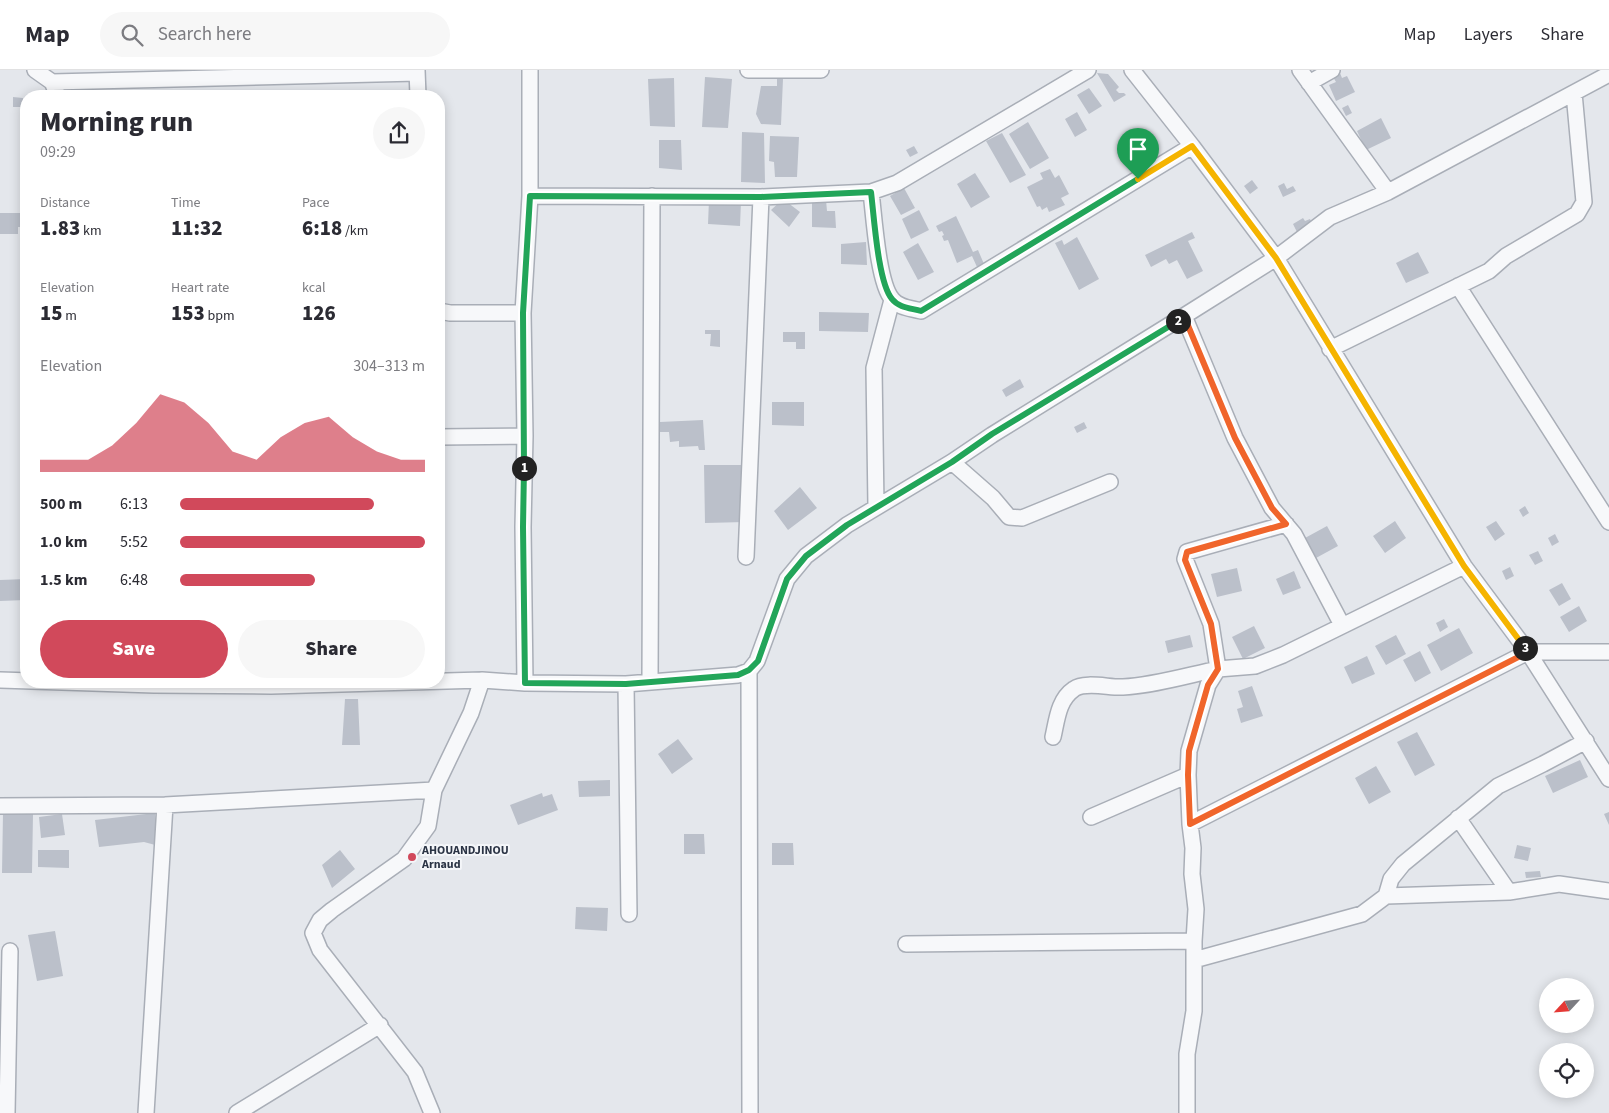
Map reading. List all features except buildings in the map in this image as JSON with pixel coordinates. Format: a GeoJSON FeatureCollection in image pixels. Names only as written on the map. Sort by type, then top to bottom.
{"type":"FeatureCollection","features":[{"type":"Feature","properties":{"kind":"street"},"geometry":{"type":"LineString","coordinates":[[35,70],[52,82],[55,90]]}},
{"type":"Feature","properties":{"kind":"street"},"geometry":{"type":"LineString","coordinates":[[525,683],[523,313],[530,196],[530,70]]}},
{"type":"Feature","properties":{"kind":"street"},"geometry":{"type":"LineString","coordinates":[[748,70],[821,70]]}},
{"type":"Feature","properties":{"kind":"street"},"geometry":{"type":"LineString","coordinates":[[530,196],[761,197],[871,192],[897,184],[1088,70]]}},
{"type":"Feature","properties":{"kind":"street"},"geometry":{"type":"LineString","coordinates":[[1132,70],[1276,258],[1464,566],[1528,652],[1609,779]]}},
{"type":"Feature","properties":{"kind":"street"},"geometry":{"type":"LineString","coordinates":[[1300,70],[1388,192]]}},
{"type":"Feature","properties":{"kind":"street"},"geometry":{"type":"LineString","coordinates":[[1309,83],[1332,70]]}},
{"type":"Feature","properties":{"kind":"street"},"geometry":{"type":"LineString","coordinates":[[52,82],[417,72],[418,90]]}},
{"type":"Feature","properties":{"kind":"street"},"geometry":{"type":"LineString","coordinates":[[445,681],[482,680],[525,683],[626,684],[738,675],[749,670],[758,661],[787,579],[806,556],[847,525],[952,462],[992,434],[1276,258],[1330,217],[1388,192],[1609,74]]}},
{"type":"Feature","properties":{"kind":"street"},"geometry":{"type":"LineString","coordinates":[[1330,349],[1489,272],[1506,256],[1577,214],[1584,202],[1574,93]]}},
{"type":"Feature","properties":{"kind":"street"},"geometry":{"type":"LineString","coordinates":[[871,192],[884,284],[892,300],[900,306],[921,311],[1192,146]]}},
{"type":"Feature","properties":{"kind":"street"},"geometry":{"type":"LineString","coordinates":[[650,681],[652,196]]}},
{"type":"Feature","properties":{"kind":"street"},"geometry":{"type":"LineString","coordinates":[[746,558],[761,197]]}},
{"type":"Feature","properties":{"kind":"street"},"geometry":{"type":"LineString","coordinates":[[1458,286],[1609,522]]}},
{"type":"Feature","properties":{"kind":"street"},"geometry":{"type":"LineString","coordinates":[[876,507],[874,368],[892,300]]}},
{"type":"Feature","properties":{"kind":"street"},"geometry":{"type":"LineString","coordinates":[[445,312],[523,313]]}},
{"type":"Feature","properties":{"kind":"street"},"geometry":{"type":"LineString","coordinates":[[1184,316],[1235,438],[1272,508],[1294,534],[1342,625]]}},
{"type":"Feature","properties":{"kind":"street"},"geometry":{"type":"LineString","coordinates":[[445,437],[525,436]]}},
{"type":"Feature","properties":{"kind":"street"},"geometry":{"type":"LineString","coordinates":[[952,462],[994,498],[1009,517],[1022,518],[1110,482]]}},
{"type":"Feature","properties":{"kind":"street"},"geometry":{"type":"LineString","coordinates":[[1187,1113],[1187,1054],[1194,1010],[1196,909],[1192,874],[1193,848],[1190,824],[1189,751],[1208,685],[1218,669],[1211,624],[1185,560],[1187,552],[1286,524]]}},
{"type":"Feature","properties":{"kind":"street"},"geometry":{"type":"LineString","coordinates":[[1053,737],[1062,702],[1075,688],[1090,685],[1139,686],[1218,669],[1255,666],[1283,655],[1464,566]]}},
{"type":"Feature","properties":{"kind":"street"},"geometry":{"type":"LineString","coordinates":[[1190,824],[1528,652],[1609,652]]}},
{"type":"Feature","properties":{"kind":"street"},"geometry":{"type":"LineString","coordinates":[[749,670],[750,1113]]}},
{"type":"Feature","properties":{"kind":"street"},"geometry":{"type":"LineString","coordinates":[[0,680],[20,681]]}},
{"type":"Feature","properties":{"kind":"street"},"geometry":{"type":"LineString","coordinates":[[432,1113],[415,1072],[320,950],[313,933],[320,920],[326,915],[404,858],[428,826],[434,790],[470,713],[482,680]]}},
{"type":"Feature","properties":{"kind":"street"},"geometry":{"type":"LineString","coordinates":[[626,684],[629,914]]}},
{"type":"Feature","properties":{"kind":"street"},"geometry":{"type":"LineString","coordinates":[[1386,896],[1391,879],[1403,864],[1498,786],[1586,741]]}},
{"type":"Feature","properties":{"kind":"street"},"geometry":{"type":"LineString","coordinates":[[1091,816],[1188,775]]}},
{"type":"Feature","properties":{"kind":"street"},"geometry":{"type":"LineString","coordinates":[[0,806],[165,805],[434,790]]}},
{"type":"Feature","properties":{"kind":"street"},"geometry":{"type":"LineString","coordinates":[[146,1113],[165,805]]}},
{"type":"Feature","properties":{"kind":"street"},"geometry":{"type":"LineString","coordinates":[[1458,818],[1509,892]]}},
{"type":"Feature","properties":{"kind":"street"},"geometry":{"type":"LineString","coordinates":[[1194,960],[1362,914],[1386,896],[1509,892],[1559,884],[1609,891]]}},
{"type":"Feature","properties":{"kind":"street"},"geometry":{"type":"LineString","coordinates":[[906,944],[1194,941]]}},
{"type":"Feature","properties":{"kind":"street"},"geometry":{"type":"LineString","coordinates":[[7,1113],[4,1075],[10,952]]}},
{"type":"Feature","properties":{"kind":"street"},"geometry":{"type":"LineString","coordinates":[[237,1113],[380,1025]]}},
{"type":"Feature","properties":{"kind":"place","name":"AHOUANDJINOU Arnaud"},"geometry":{"type":"Point","coordinates":[412,857]}},
{"type":"Feature","properties":{"kind":"route"},"geometry":{"type":"LineString","coordinates":[[1192,146],[1276,258],[1464,566],[1528,652],[1190,824],[1189,751],[1208,685],[1218,669],[1211,624],[1185,560],[1187,552],[1286,524],[1272,508],[1235,438],[1184,316],[992,434],[952,462],[847,525],[806,556],[787,579],[758,661],[749,670],[738,675],[626,684],[525,683],[523,313],[530,196],[761,197],[871,192],[884,284],[892,300],[900,306],[921,311],[1138,179],[1192,146]]}}]}
